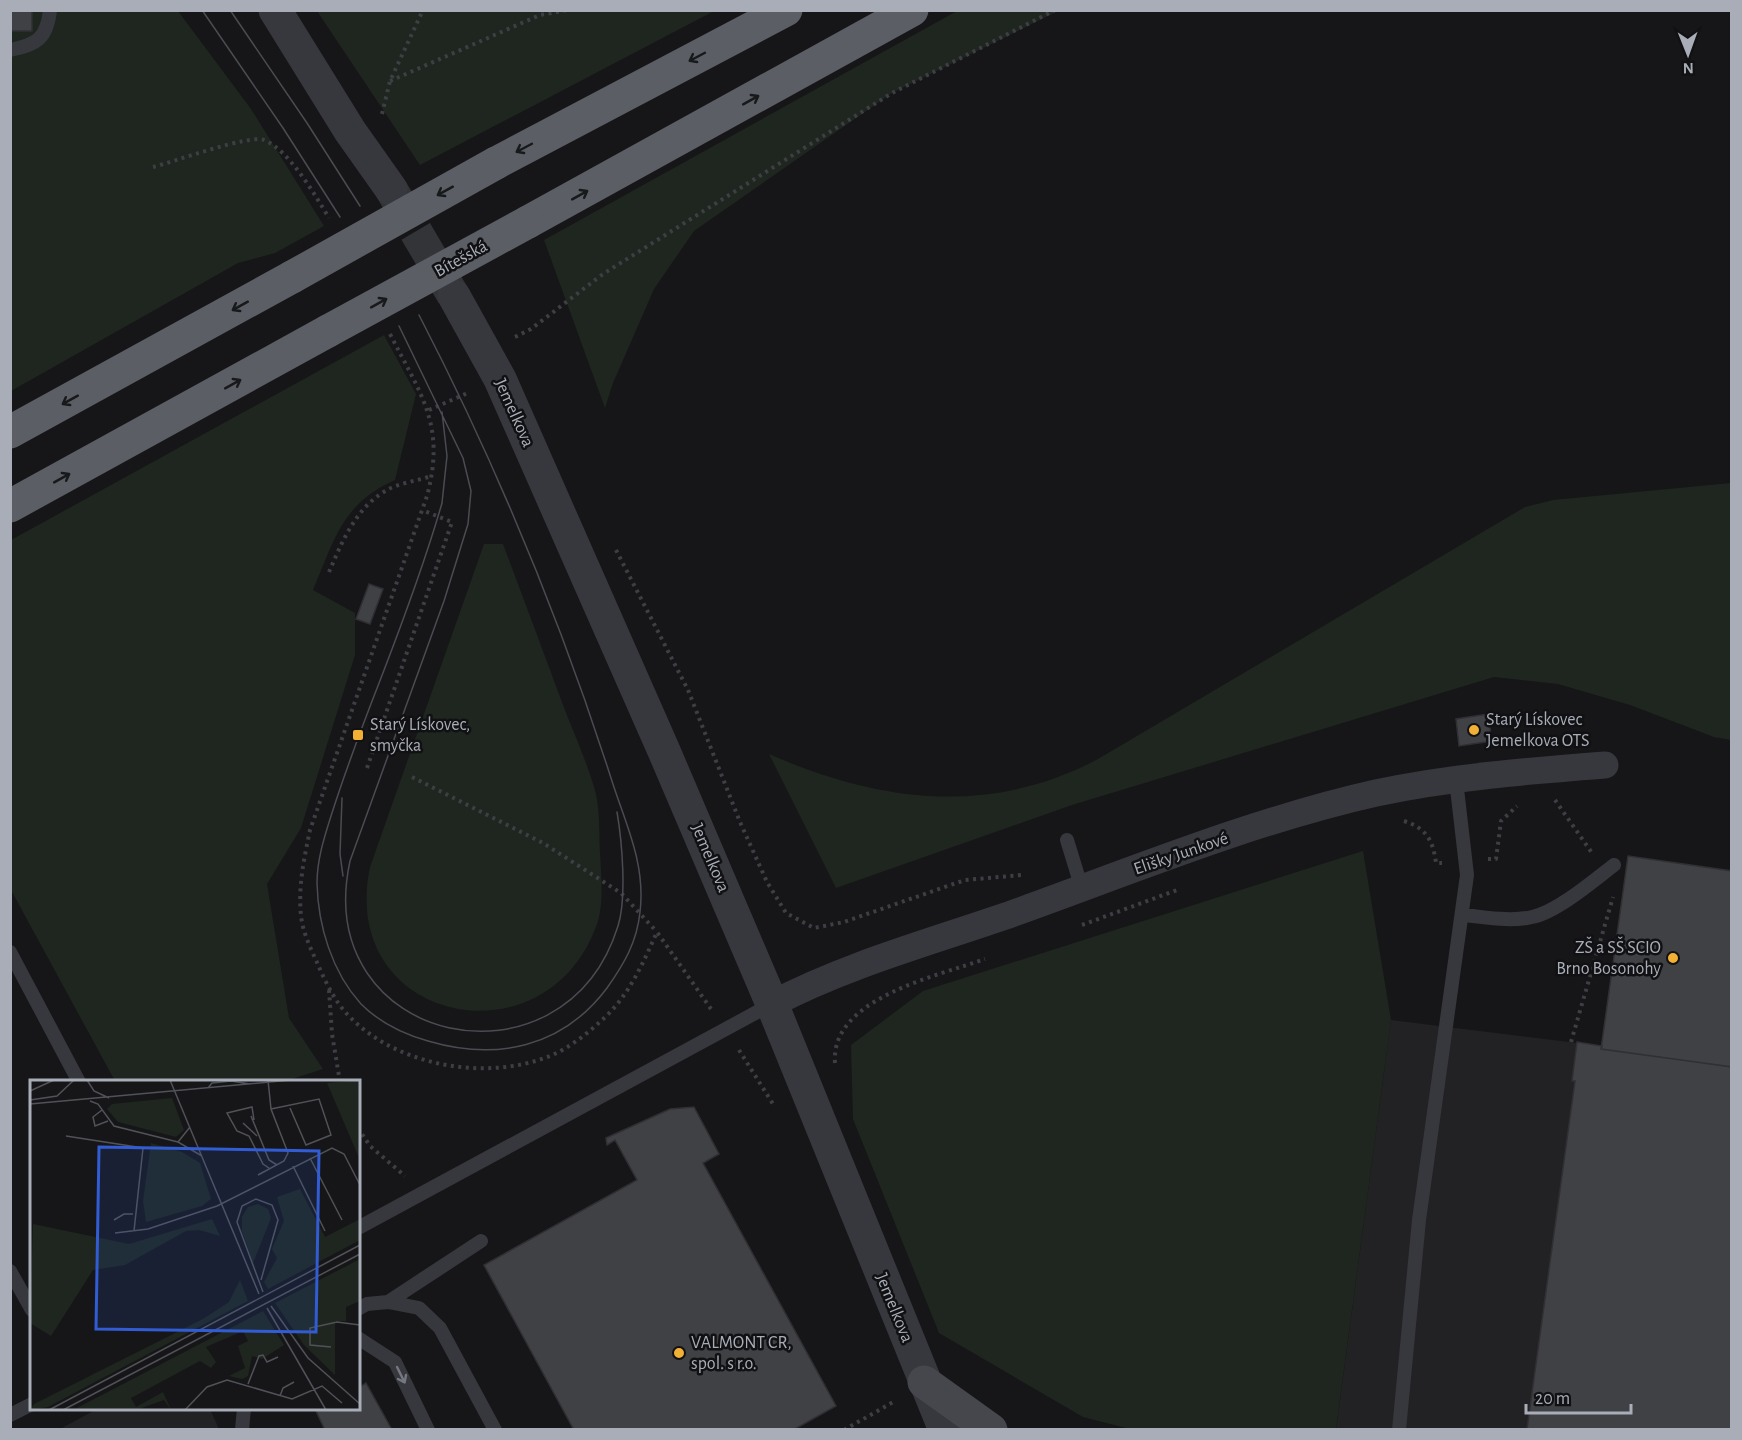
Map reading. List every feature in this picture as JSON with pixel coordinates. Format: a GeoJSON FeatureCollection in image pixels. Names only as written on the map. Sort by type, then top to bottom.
{"type":"FeatureCollection","features":[{"type":"Feature","properties":{"kind":"highway"},"geometry":{"type":"LineString","coordinates":[[10,432],[292,278],[496,163],[786,10]]}},
{"type":"Feature","properties":{"kind":"highway","name":"Bítešská"},"geometry":{"type":"LineString","coordinates":[[10,506],[912,10]]}},
{"type":"Feature","properties":{"kind":"main road"},"geometry":{"type":"LineString","coordinates":[[913,1390],[991,1430]]}},
{"type":"Feature","properties":{"kind":"street"},"geometry":{"type":"LineString","coordinates":[[276,10],[350,131],[391,189]]}},
{"type":"Feature","properties":{"kind":"street","name":"Jemelkova"},"geometry":{"type":"LineString","coordinates":[[454,296],[500,379],[655,729],[772,1004],[913,1390],[945,1430]]}},
{"type":"Feature","properties":{"kind":"street","name":"Elišky Junkové"},"geometry":{"type":"LineString","coordinates":[[772,1004],[833,977],[1240,833],[1344,802],[1376,793],[1456,780],[1605,765]]}},
{"type":"Feature","properties":{"kind":"lane"},"geometry":{"type":"LineString","coordinates":[[10,50],[32,46],[42,37],[50,10]]}},
{"type":"Feature","properties":{"kind":"lane"},"geometry":{"type":"LineString","coordinates":[[1399,1430],[1419,1220],[1467,875],[1456,780]]}},
{"type":"Feature","properties":{"kind":"lane"},"geometry":{"type":"LineString","coordinates":[[1067,840],[1082,889]]}},
{"type":"Feature","properties":{"kind":"lane"},"geometry":{"type":"LineString","coordinates":[[1462,915],[1534,917],[1554,907],[1614,865]]}},
{"type":"Feature","properties":{"kind":"lane"},"geometry":{"type":"LineString","coordinates":[[10,952],[78,1080]]}},
{"type":"Feature","properties":{"kind":"lane"},"geometry":{"type":"LineString","coordinates":[[360,1227],[772,1004]]}},
{"type":"Feature","properties":{"kind":"lane"},"geometry":{"type":"LineString","coordinates":[[388,1302],[481,1241]]}},
{"type":"Feature","properties":{"kind":"lane"},"geometry":{"type":"LineString","coordinates":[[10,1271],[30,1306]]}},
{"type":"Feature","properties":{"kind":"lane"},"geometry":{"type":"LineString","coordinates":[[360,1308],[367,1304],[388,1302],[419,1308],[440,1328],[495,1430]]}},
{"type":"Feature","properties":{"kind":"lane"},"geometry":{"type":"LineString","coordinates":[[360,1339],[395,1362],[429,1430]]}},
{"type":"Feature","properties":{"kind":"lane"},"geometry":{"type":"LineString","coordinates":[[10,1415],[30,1405]]}},
{"type":"Feature","properties":{"kind":"lane"},"geometry":{"type":"LineString","coordinates":[[242,1430],[244,1410]]}},
{"type":"Feature","properties":{"kind":"path"},"geometry":{"type":"LineString","coordinates":[[380,121],[390,81],[423,10]]}},
{"type":"Feature","properties":{"kind":"path"},"geometry":{"type":"LineString","coordinates":[[390,81],[540,15],[568,10]]}},
{"type":"Feature","properties":{"kind":"path"},"geometry":{"type":"LineString","coordinates":[[485,353],[531,329],[603,274],[892,93],[1055,10]]}},
{"type":"Feature","properties":{"kind":"path"},"geometry":{"type":"LineString","coordinates":[[153,167],[244,139],[264,139],[287,157],[331,222]]}},
{"type":"Feature","properties":{"kind":"path"},"geometry":{"type":"LineString","coordinates":[[310,830],[432,476],[434,431],[429,410],[388,332]]}},
{"type":"Feature","properties":{"kind":"path"},"geometry":{"type":"LineString","coordinates":[[429,410],[478,389]]}},
{"type":"Feature","properties":{"kind":"path"},"geometry":{"type":"LineString","coordinates":[[329,572],[343,538],[361,512],[387,490],[432,476]]}},
{"type":"Feature","properties":{"kind":"path"},"geometry":{"type":"LineString","coordinates":[[367,768],[452,522],[422,510]]}},
{"type":"Feature","properties":{"kind":"path"},"geometry":{"type":"LineString","coordinates":[[613,545],[688,690],[740,822],[767,882],[786,913],[814,928],[844,922],[965,880],[1031,872]]}},
{"type":"Feature","properties":{"kind":"path"},"geometry":{"type":"LineString","coordinates":[[1553,796],[1572,794],[1568,768]]}},
{"type":"Feature","properties":{"kind":"path"},"geometry":{"type":"LineString","coordinates":[[412,777],[543,843],[621,892],[657,932]]}},
{"type":"Feature","properties":{"kind":"path"},"geometry":{"type":"LineString","coordinates":[[1394,820],[1416,825],[1425,831],[1431,841],[1436,863],[1496,859],[1501,821],[1520,804]]}},
{"type":"Feature","properties":{"kind":"path"},"geometry":{"type":"LineString","coordinates":[[1074,928],[1183,887]]}},
{"type":"Feature","properties":{"kind":"path"},"geometry":{"type":"LineString","coordinates":[[836,1071],[835,1049],[838,1039],[849,1020],[862,1009],[905,987],[995,956]]}},
{"type":"Feature","properties":{"kind":"path"},"geometry":{"type":"LineString","coordinates":[[329,989],[332,1034],[340,1080]]}},
{"type":"Feature","properties":{"kind":"path"},"geometry":{"type":"LineString","coordinates":[[360,1131],[370,1146],[385,1160],[406,1177],[430,1189]]}},
{"type":"Feature","properties":{"kind":"path"},"geometry":{"type":"LineString","coordinates":[[844,1430],[913,1390]]}},
{"type":"Feature","properties":{"kind":"shaded area"},"geometry":{"type":"Polygon","coordinates":[[[11,11],[178,11],[251,109],[324,226],[275,253],[238,263],[11,391],[11,11]]]}},
{"type":"Feature","properties":{"kind":"shaded area"},"geometry":{"type":"Polygon","coordinates":[[[317,11],[714,11],[420,165],[317,11]]]}},
{"type":"Feature","properties":{"kind":"shaded area"},"geometry":{"type":"Polygon","coordinates":[[[957,11],[1058,11],[892,93],[694,231],[654,289],[613,383],[605,408],[544,240],[957,11]]]}},
{"type":"Feature","properties":{"kind":"shaded area"},"geometry":{"type":"Polygon","coordinates":[[[384,335],[416,394],[395,480],[377,489],[351,512],[334,540],[313,590],[355,613],[355,655],[301,828],[267,884],[289,1018],[323,1069],[289,1080],[114,1080],[11,890],[11,540],[384,335]]]}},
{"type":"Feature","properties":{"kind":"shaded area"},"geometry":{"type":"Polygon","coordinates":[[[1731,483],[1731,740],[1714,737],[1630,705],[1558,684],[1494,677],[1072,805],[836,888],[769,754],[851,783],[892,792],[933,796],[975,796],[1016,789],[1057,777],[1098,759],[1525,507],[1553,500],[1731,483]]]}},
{"type":"Feature","properties":{"kind":"shaded area"},"geometry":{"type":"Polygon","coordinates":[[[484,544],[503,544],[589,772],[598,809],[602,887],[598,921],[573,967],[537,996],[496,1010],[454,1008],[415,992],[385,963],[368,921],[370,867],[484,544]]]}},
{"type":"Feature","properties":{"kind":"shaded area"},"geometry":{"type":"Polygon","coordinates":[[[1363,851],[1391,1020],[1336,1429],[1130,1429],[1083,1417],[939,1333],[853,1119],[851,1045],[923,991],[1363,851]]]}},
{"type":"Feature","properties":{"kind":"shaded area"},"geometry":{"type":"Polygon","coordinates":[[[1391,1020],[1602,1046],[1731,1429],[1336,1430],[1391,1020]]]}},
{"type":"Feature","properties":{"kind":"shaded area"},"geometry":{"type":"Polygon","coordinates":[[[95,1410],[210,1410],[219,1429],[60,1429],[95,1410]]]}},
{"type":"Feature","properties":{"kind":"building"},"geometry":{"type":"Polygon","coordinates":[[[10,10],[32,10],[32,31],[10,31],[10,10]]]}},
{"type":"Feature","properties":{"kind":"building"},"geometry":{"type":"Polygon","coordinates":[[[369,584],[383,589],[370,624],[356,619],[369,584]]]}},
{"type":"Feature","properties":{"kind":"building","name":"Starý Lískovec Jemelkova OTS"},"geometry":{"type":"Polygon","coordinates":[[[1488,714],[1492,741],[1459,746],[1456,719],[1488,714]]]}},
{"type":"Feature","properties":{"kind":"building","name":"ZŠ a SŠ SCIO Brno Bosonohy"},"geometry":{"type":"Polygon","coordinates":[[[1628,856],[1732,871],[1732,1067],[1601,1049],[1628,856]]]}},
{"type":"Feature","properties":{"kind":"building"},"geometry":{"type":"Polygon","coordinates":[[[1577,1042],[1602,1046],[1601,1049],[1732,1067],[1732,1430],[1527,1429],[1575,1081],[1572,1081],[1577,1042]]]}},
{"type":"Feature","properties":{"kind":"building"},"geometry":{"type":"Polygon","coordinates":[[[694,1107],[719,1154],[703,1163],[836,1406],[793,1430],[574,1430],[484,1265],[637,1180],[615,1140],[607,1145],[606,1138],[670,1109],[694,1107]]]}},
{"type":"Feature","properties":{"kind":"building"},"geometry":{"type":"Polygon","coordinates":[[[366,1383],[392,1430],[325,1430],[316,1411],[360,1410],[360,1387],[366,1383]]]}},
{"type":"Feature","properties":{"kind":"tunnel"},"geometry":{"type":"LineString","coordinates":[[391,189],[453,295]]}},
{"type":"Feature","properties":{"kind":"tram line"},"geometry":{"type":"LineString","coordinates":[[202,10],[283,128],[340,217]]}},
{"type":"Feature","properties":{"kind":"tram line"},"geometry":{"type":"LineString","coordinates":[[230,10],[360,206]]}},
{"type":"Feature","properties":{"kind":"tram line"},"geometry":{"type":"LineString","coordinates":[[419,315],[500,485],[548,601],[628,827],[640,877],[640,912],[636,933],[624,961],[607,988],[570,1024],[549,1036],[503,1049],[478,1050],[428,1041],[392,1027],[368,1011],[342,978],[328,948],[318,899],[318,866],[328,824],[413,591],[442,503],[447,456],[442,412]]}},
{"type":"Feature","properties":{"kind":"tram line"},"geometry":{"type":"LineString","coordinates":[[399,326],[463,458],[471,491],[468,524],[444,601],[350,861],[348,924],[367,974],[403,1008],[449,1028],[499,1030],[548,1015],[589,980],[618,926],[623,885],[617,812]]}},
{"type":"Feature","properties":{"kind":"tram line"},"geometry":{"type":"LineString","coordinates":[[342,798],[340,854],[343,876]]}},
{"type":"Feature","properties":{"kind":"place","name":"Starý Lískovec Jemelkova OTS"},"geometry":{"type":"Point","coordinates":[1474,730]}},
{"type":"Feature","properties":{"kind":"place","name":"Starý Lískovec, smyčka"},"geometry":{"type":"Point","coordinates":[358,735]}},
{"type":"Feature","properties":{"kind":"place","name":"ZŠ a SŠ SCIO Brno Bosonohy"},"geometry":{"type":"Point","coordinates":[1673,958]}},
{"type":"Feature","properties":{"kind":"place","name":"VALMONT CR, spol. s r.o."},"geometry":{"type":"Point","coordinates":[679,1353]}}]}
